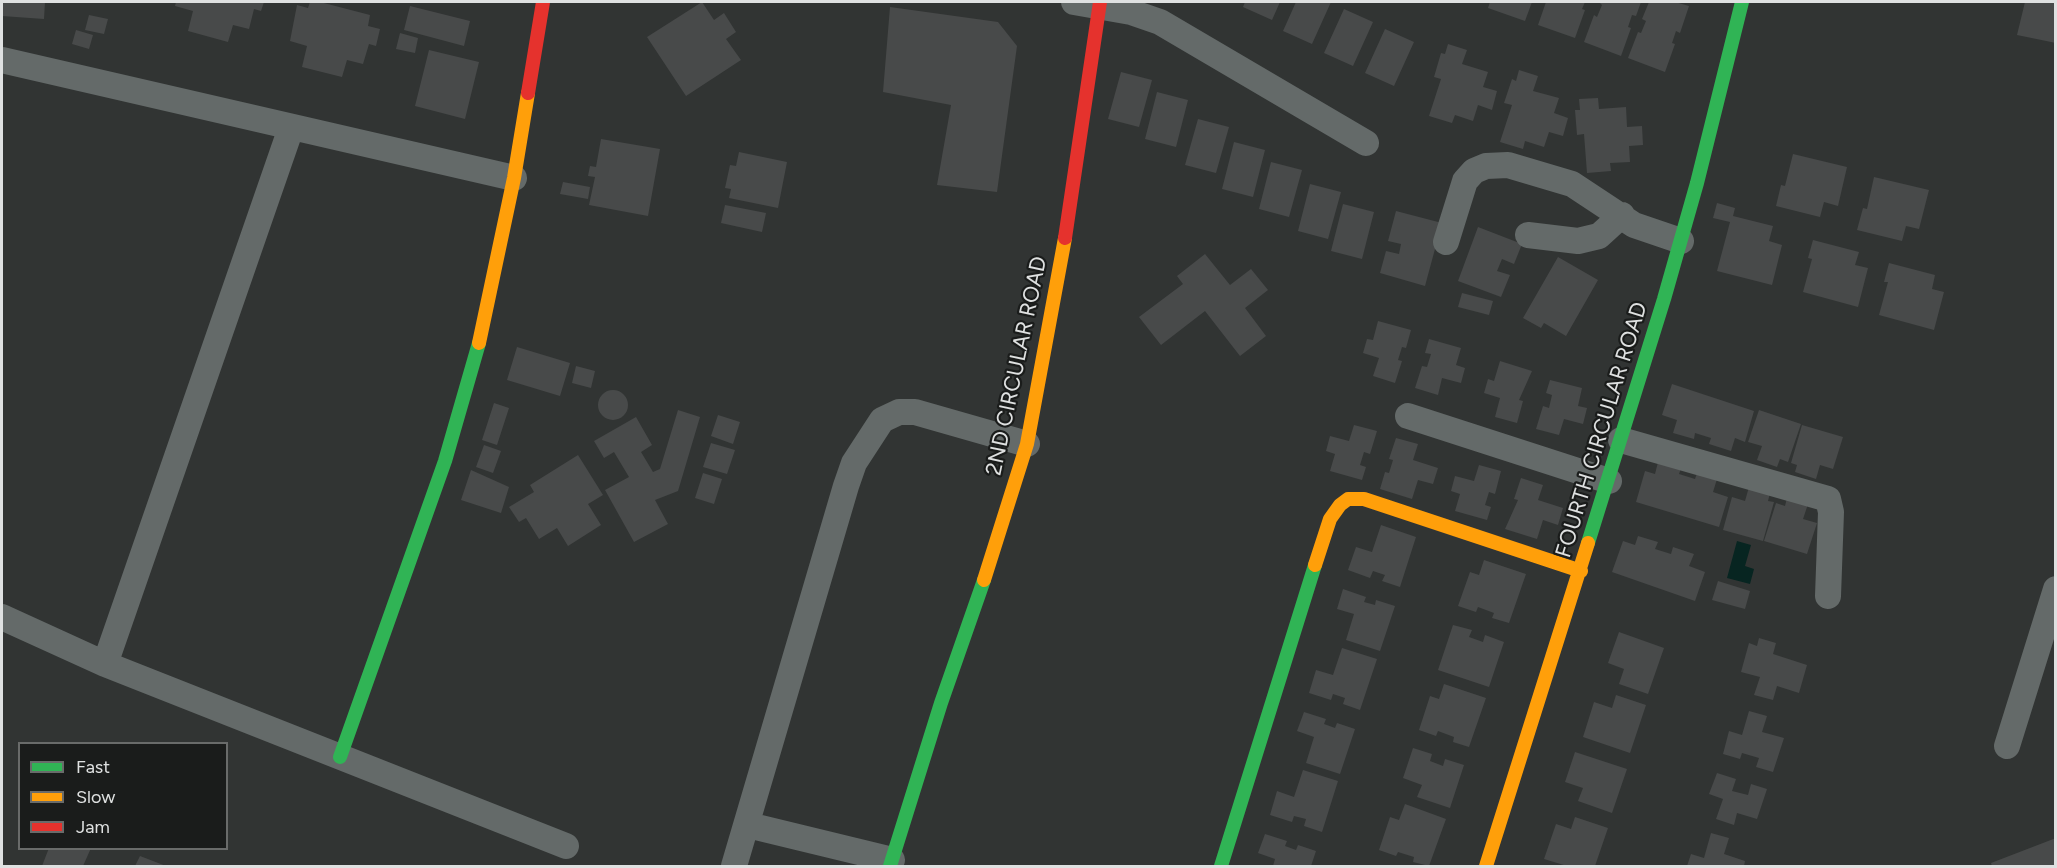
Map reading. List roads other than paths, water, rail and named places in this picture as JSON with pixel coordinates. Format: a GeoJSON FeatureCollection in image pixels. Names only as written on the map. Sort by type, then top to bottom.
{"type":"FeatureCollection","features":[{"type":"Feature","properties":{"kind":"street"},"geometry":{"type":"LineString","coordinates":[[340,757],[445,461],[487,316],[514,178],[543,2]]}},
{"type":"Feature","properties":{"kind":"street","name":"FOURTH CIRCULAR ROAD"},"geometry":{"type":"LineString","coordinates":[[1486,867],[1581,571],[1681,241],[1742,2]]}},
{"type":"Feature","properties":{"kind":"street"},"geometry":{"type":"LineString","coordinates":[[1091,3],[1160,22],[1366,143]]}},
{"type":"Feature","properties":{"kind":"street","name":"2ND CIRCULAR ROAD"},"geometry":{"type":"LineString","coordinates":[[891,863],[941,703],[996,544],[1027,444],[1072,202],[1091,3]]}},
{"type":"Feature","properties":{"kind":"street"},"geometry":{"type":"LineString","coordinates":[[2,60],[514,178]]}},
{"type":"Feature","properties":{"kind":"street"},"geometry":{"type":"LineString","coordinates":[[105,664],[291,128]]}},
{"type":"Feature","properties":{"kind":"street"},"geometry":{"type":"LineString","coordinates":[[1446,242],[1465,181],[1474,171],[1486,166],[1508,165],[1572,184],[1634,225],[1681,241]]}},
{"type":"Feature","properties":{"kind":"street"},"geometry":{"type":"LineString","coordinates":[[1528,235],[1578,241],[1599,236],[1622,215]]}},
{"type":"Feature","properties":{"kind":"street"},"geometry":{"type":"LineString","coordinates":[[734,867],[846,486],[854,463],[882,420],[899,412],[915,412],[1027,444]]}},
{"type":"Feature","properties":{"kind":"street"},"geometry":{"type":"LineString","coordinates":[[1408,416],[1609,481]]}},
{"type":"Feature","properties":{"kind":"street"},"geometry":{"type":"LineString","coordinates":[[1621,440],[1828,499],[1831,512],[1828,596]]}},
{"type":"Feature","properties":{"kind":"street"},"geometry":{"type":"LineString","coordinates":[[1221,867],[1330,519],[1340,505],[1348,499],[1364,499],[1581,571]]}},
{"type":"Feature","properties":{"kind":"street"},"geometry":{"type":"LineString","coordinates":[[2007,746],[2055,590]]}},
{"type":"Feature","properties":{"kind":"street"},"geometry":{"type":"LineString","coordinates":[[2,617],[105,664],[566,846]]}},
{"type":"Feature","properties":{"kind":"street"},"geometry":{"type":"LineString","coordinates":[[748,825],[891,863]]}}]}
